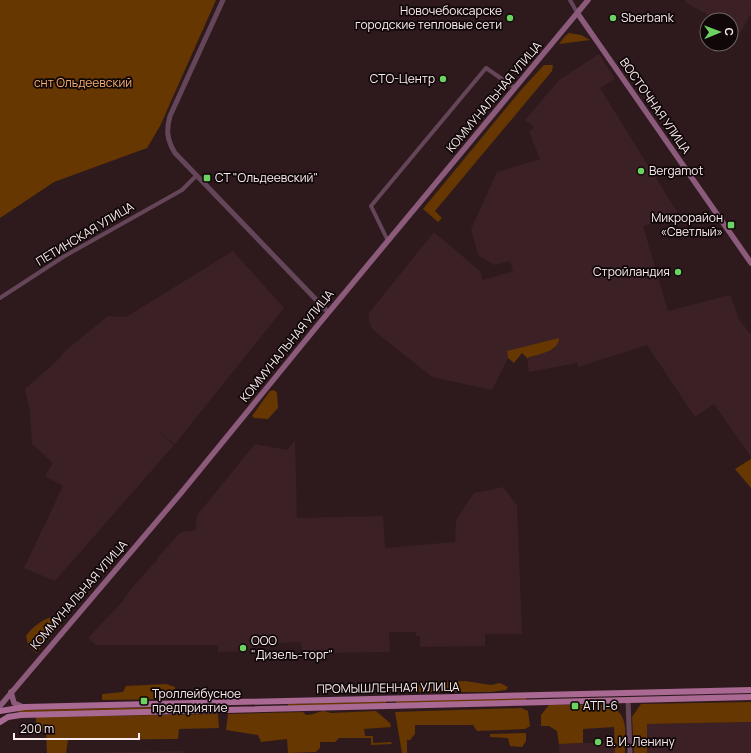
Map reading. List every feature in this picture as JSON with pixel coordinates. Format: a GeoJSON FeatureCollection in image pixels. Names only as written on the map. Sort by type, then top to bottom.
{"type":"FeatureCollection","features":[{"type":"Feature","properties":{"kind":"main road","name":"КОММУНАЛЬНАЯ УЛИЦА"},"geometry":{"type":"LineString","coordinates":[[12,692],[181,493],[328,312],[578,14],[588,0]]}},
{"type":"Feature","properties":{"kind":"main road","name":"ВОСТОЧНАЯ УЛИЦА"},"geometry":{"type":"LineString","coordinates":[[578,14],[751,262]]}},
{"type":"Feature","properties":{"kind":"main road","name":"ПРОМЫШЛЕННАЯ УЛИЦА"},"geometry":{"type":"LineString","coordinates":[[0,711],[25,708],[180,704],[223,706],[392,706],[614,700],[628,697],[751,690]]}},
{"type":"Feature","properties":{"kind":"main road"},"geometry":{"type":"LineString","coordinates":[[725,691],[725,698]]}},
{"type":"Feature","properties":{"kind":"main road"},"geometry":{"type":"LineString","coordinates":[[0,706],[12,692]]}},
{"type":"Feature","properties":{"kind":"main road"},"geometry":{"type":"LineString","coordinates":[[12,692],[14,703],[25,708]]}},
{"type":"Feature","properties":{"kind":"main road","name":"ПРОМЫШЛЕННАЯ УЛИЦА"},"geometry":{"type":"LineString","coordinates":[[0,721],[7,709],[12,692]]}},
{"type":"Feature","properties":{"kind":"main road"},"geometry":{"type":"LineString","coordinates":[[534,696],[534,702]]}},
{"type":"Feature","properties":{"kind":"main road","name":"ПРОМЫШЛЕННАЯ УЛИЦА"},"geometry":{"type":"LineString","coordinates":[[280,705],[392,699],[534,696],[751,697]]}},
{"type":"Feature","properties":{"kind":"main road"},"geometry":{"type":"LineString","coordinates":[[392,699],[392,706]]}},
{"type":"Feature","properties":{"kind":"main road"},"geometry":{"type":"LineString","coordinates":[[180,704],[180,711]]}},
{"type":"Feature","properties":{"kind":"main road","name":"ПРОМЫШЛЕННАЯ УЛИЦА"},"geometry":{"type":"LineString","coordinates":[[0,721],[12,716],[180,711],[223,706]]}},
{"type":"Feature","properties":{"kind":"main road"},"geometry":{"type":"LineString","coordinates":[[7,709],[8,713],[12,716]]}},
{"type":"Feature","properties":{"kind":"street"},"geometry":{"type":"LineString","coordinates":[[223,0],[168,125],[170,145],[175,153],[328,312]]}},
{"type":"Feature","properties":{"kind":"street","name":"ВОСТОЧНАЯ УЛИЦА"},"geometry":{"type":"LineString","coordinates":[[570,0],[578,14]]}},
{"type":"Feature","properties":{"kind":"street"},"geometry":{"type":"LineString","coordinates":[[388,241],[371,206],[486,68],[515,88]]}},
{"type":"Feature","properties":{"kind":"street","name":"ПЕТИНСКАЯ УЛИЦА"},"geometry":{"type":"LineString","coordinates":[[0,298],[63,258],[182,190],[197,175]]}},
{"type":"Feature","properties":{"kind":"street"},"geometry":{"type":"LineString","coordinates":[[628,697],[630,753]]}},
{"type":"Feature","properties":{"kind":"street"},"geometry":{"type":"LineString","coordinates":[[614,700],[624,705],[628,711]]}},
{"type":"Feature","properties":{"kind":"shaded area"},"geometry":{"type":"Polygon","coordinates":[[[686,0],[751,0],[751,14],[740,33],[739,12],[703,12],[685,2],[686,0]]]}},
{"type":"Feature","properties":{"kind":"shaded area"},"geometry":{"type":"Polygon","coordinates":[[[599,54],[615,79],[600,88],[679,215],[643,226],[668,311],[730,295],[739,319],[751,335],[751,457],[714,404],[695,417],[647,345],[578,367],[577,363],[529,372],[527,358],[554,349],[559,338],[508,351],[508,358],[492,390],[432,377],[373,330],[369,322],[369,313],[434,232],[480,271],[483,280],[513,271],[510,261],[494,265],[478,255],[471,229],[497,172],[540,159],[529,132],[534,127],[525,120],[559,80],[599,54]]]}},
{"type":"Feature","properties":{"kind":"shaded area"},"geometry":{"type":"Polygon","coordinates":[[[233,251],[284,308],[175,444],[159,432],[174,445],[55,581],[24,568],[63,486],[45,476],[53,463],[32,444],[30,411],[25,389],[57,361],[65,351],[108,316],[126,317],[233,251]]]}},
{"type":"Feature","properties":{"kind":"shaded area"},"geometry":{"type":"Polygon","coordinates":[[[295,440],[297,518],[383,516],[385,548],[455,542],[456,520],[474,493],[503,487],[517,505],[522,634],[485,634],[485,646],[420,647],[420,636],[416,636],[416,632],[389,632],[390,652],[302,653],[301,642],[253,644],[253,651],[218,652],[218,645],[96,645],[88,638],[122,602],[127,594],[156,562],[158,557],[181,532],[196,530],[198,514],[255,444],[287,450],[295,440]]]}},
{"type":"Feature","properties":{"kind":"shaded area"},"geometry":{"type":"Polygon","coordinates":[[[751,722],[751,753],[647,753],[647,724],[751,722]]]}},
{"type":"Feature","properties":{"kind":"shaded area","name":"АТП-6"},"geometry":{"type":"Polygon","coordinates":[[[614,742],[615,753],[559,753],[559,744],[614,742]]]}},
{"type":"Feature","properties":{"kind":"shaded area"},"geometry":{"type":"Polygon","coordinates":[[[183,751],[183,753],[72,753],[183,751]]]}},
{"type":"Feature","properties":{"kind":"green space","name":"снт Ольдеевский"},"geometry":{"type":"Polygon","coordinates":[[[0,0],[216,0],[160,126],[147,148],[54,182],[0,218],[0,0]]]}},
{"type":"Feature","properties":{"kind":"green space"},"geometry":{"type":"Polygon","coordinates":[[[569,33],[581,35],[590,40],[559,44],[569,33]]]}},
{"type":"Feature","properties":{"kind":"green space"},"geometry":{"type":"Polygon","coordinates":[[[544,65],[553,65],[552,71],[435,211],[442,218],[438,222],[423,209],[521,90],[544,65]]]}},
{"type":"Feature","properties":{"kind":"green space"},"geometry":{"type":"Polygon","coordinates":[[[559,338],[556,346],[547,352],[527,358],[522,353],[514,363],[508,358],[507,351],[559,338]]]}},
{"type":"Feature","properties":{"kind":"green space"},"geometry":{"type":"Polygon","coordinates":[[[274,390],[277,393],[278,408],[268,419],[254,418],[252,416],[270,391],[274,390]]]}},
{"type":"Feature","properties":{"kind":"green space"},"geometry":{"type":"Polygon","coordinates":[[[751,459],[751,488],[735,469],[751,459]]]}},
{"type":"Feature","properties":{"kind":"green space"},"geometry":{"type":"Polygon","coordinates":[[[52,617],[62,623],[36,653],[28,645],[26,636],[38,624],[52,617]]]}},
{"type":"Feature","properties":{"kind":"green space"},"geometry":{"type":"Polygon","coordinates":[[[416,681],[426,683],[465,681],[491,685],[500,683],[508,687],[506,690],[491,692],[417,692],[412,690],[412,682],[416,681]]]}},
{"type":"Feature","properties":{"kind":"green space"},"geometry":{"type":"Polygon","coordinates":[[[166,684],[175,687],[175,699],[102,700],[102,694],[123,692],[126,686],[166,684]]]}},
{"type":"Feature","properties":{"kind":"green space"},"geometry":{"type":"Polygon","coordinates":[[[526,698],[526,700],[396,704],[396,701],[526,698]]]}},
{"type":"Feature","properties":{"kind":"green space"},"geometry":{"type":"Polygon","coordinates":[[[386,701],[386,704],[288,706],[288,704],[386,701]]]}},
{"type":"Feature","properties":{"kind":"green space"},"geometry":{"type":"Polygon","coordinates":[[[751,702],[751,722],[647,724],[647,753],[634,753],[632,717],[641,704],[751,702]]]}},
{"type":"Feature","properties":{"kind":"green space"},"geometry":{"type":"Polygon","coordinates":[[[549,705],[608,705],[615,709],[620,713],[625,725],[625,753],[615,753],[614,727],[583,729],[583,743],[559,744],[557,731],[549,726],[541,726],[541,715],[549,705]]]}},
{"type":"Feature","properties":{"kind":"green space"},"geometry":{"type":"Polygon","coordinates":[[[166,707],[166,709],[21,713],[16,710],[166,707]]]}},
{"type":"Feature","properties":{"kind":"green space"},"geometry":{"type":"Polygon","coordinates":[[[521,708],[528,711],[530,726],[525,729],[477,731],[473,725],[415,725],[415,734],[410,740],[407,740],[407,753],[402,753],[395,712],[521,708]]]}},
{"type":"Feature","properties":{"kind":"green space"},"geometry":{"type":"Polygon","coordinates":[[[324,711],[331,713],[376,711],[390,723],[391,727],[364,729],[365,736],[373,736],[373,743],[391,742],[392,744],[371,745],[371,738],[339,738],[335,742],[320,742],[320,748],[316,752],[288,753],[287,739],[261,742],[258,735],[226,730],[228,714],[303,712],[306,715],[311,715],[324,711]]]}},
{"type":"Feature","properties":{"kind":"green space"},"geometry":{"type":"Polygon","coordinates":[[[218,714],[219,728],[179,729],[178,739],[68,740],[66,753],[47,753],[46,733],[36,729],[36,717],[218,714]]]}},
{"type":"Feature","properties":{"kind":"green space"},"geometry":{"type":"Polygon","coordinates":[[[526,733],[526,741],[522,747],[510,746],[508,738],[490,737],[490,734],[526,733]]]}},
{"type":"Feature","properties":{"kind":"place","name":"Новочебоксарске городские тепловые сети"},"geometry":{"type":"Point","coordinates":[510,18]}},
{"type":"Feature","properties":{"kind":"place","name":"Sberbank"},"geometry":{"type":"Point","coordinates":[613,18]}},
{"type":"Feature","properties":{"kind":"place","name":"СТО-Центр"},"geometry":{"type":"Point","coordinates":[443,79]}},
{"type":"Feature","properties":{"kind":"place","name":"Bergamot"},"geometry":{"type":"Point","coordinates":[641,171]}},
{"type":"Feature","properties":{"kind":"place","name":"СТ \"Ольдеевский\""},"geometry":{"type":"Point","coordinates":[207,178]}},
{"type":"Feature","properties":{"kind":"place","name":"Микрорайон «Светлый»"},"geometry":{"type":"Point","coordinates":[731,225]}},
{"type":"Feature","properties":{"kind":"place","name":"Стройландия"},"geometry":{"type":"Point","coordinates":[678,272]}},
{"type":"Feature","properties":{"kind":"place","name":"ООО \"Дизель-торг\""},"geometry":{"type":"Point","coordinates":[243,648]}},
{"type":"Feature","properties":{"kind":"place","name":"Троллейбусное предприятие"},"geometry":{"type":"Point","coordinates":[144,701]}},
{"type":"Feature","properties":{"kind":"place","name":"АТП-6"},"geometry":{"type":"Point","coordinates":[575,706]}},
{"type":"Feature","properties":{"kind":"place","name":"В. И. Ленину"},"geometry":{"type":"Point","coordinates":[598,742]}}]}
